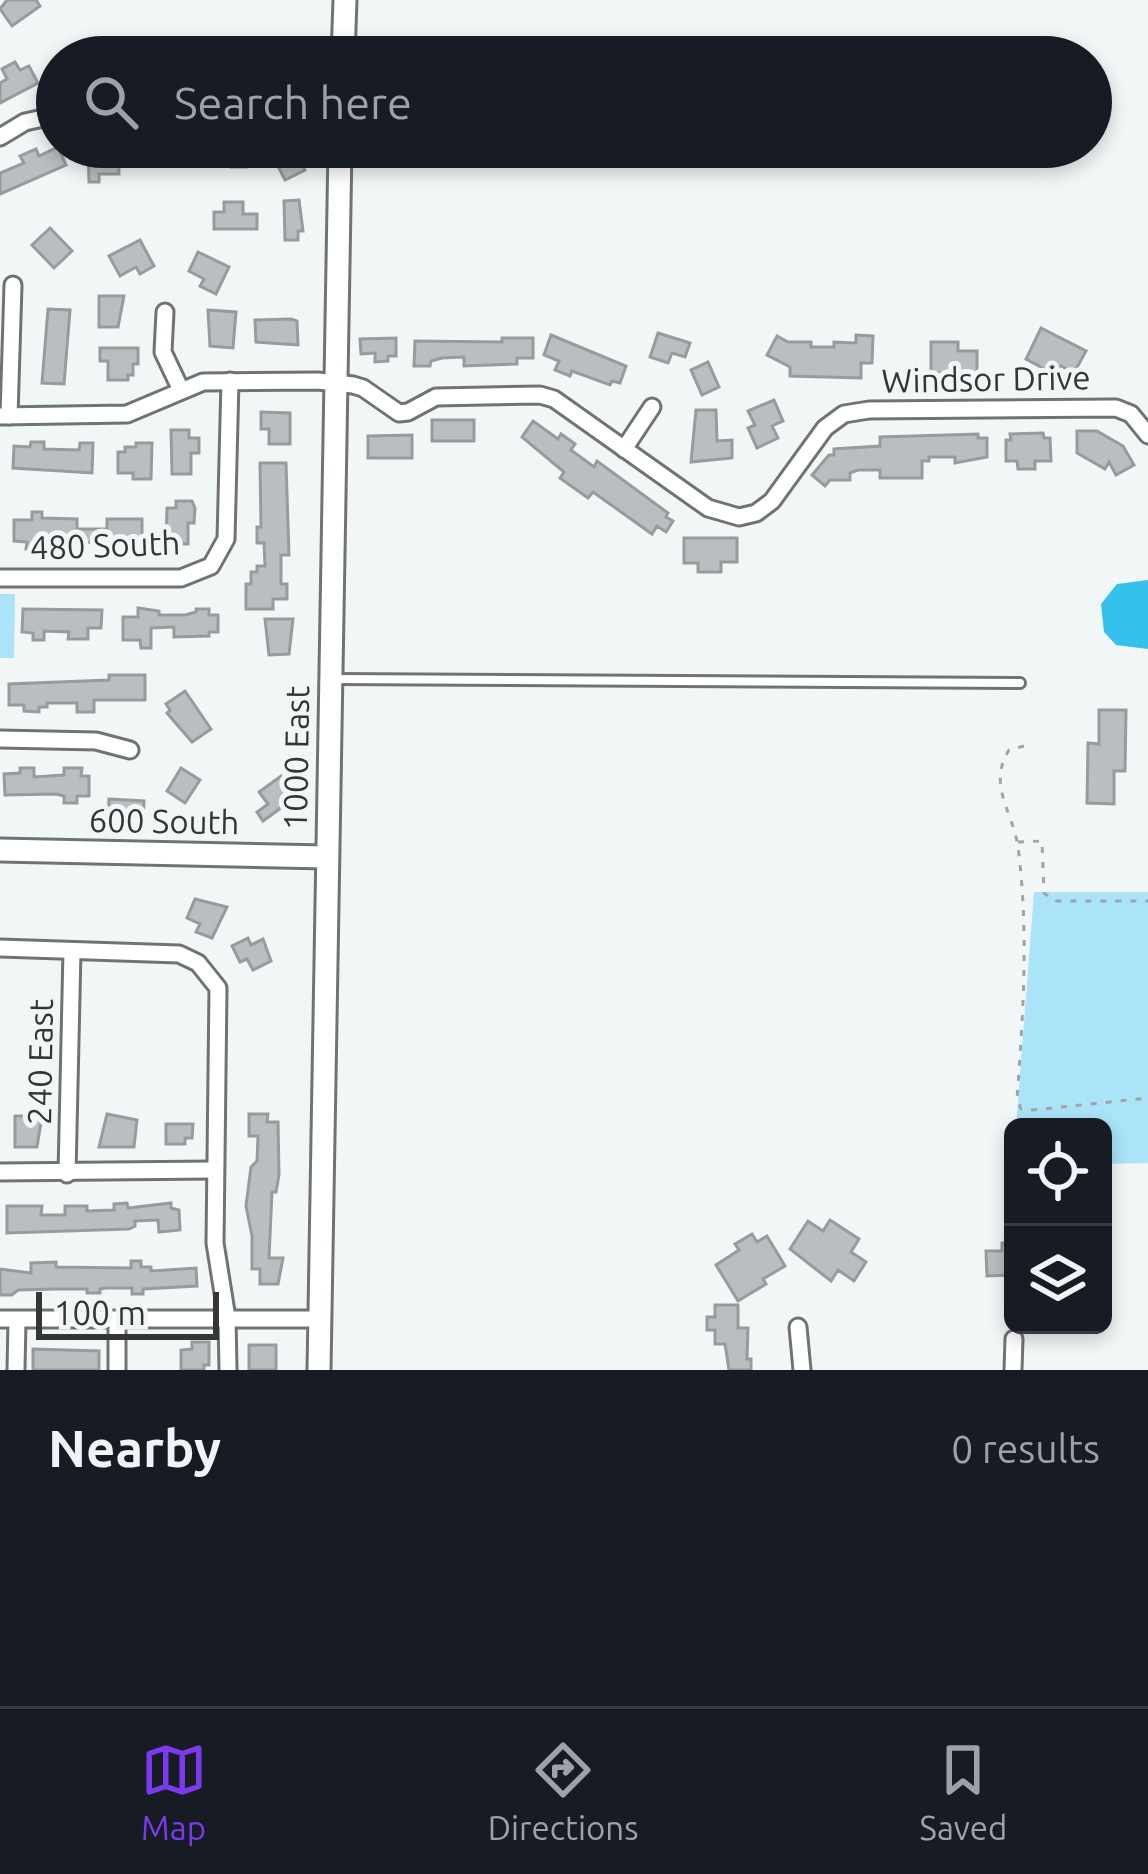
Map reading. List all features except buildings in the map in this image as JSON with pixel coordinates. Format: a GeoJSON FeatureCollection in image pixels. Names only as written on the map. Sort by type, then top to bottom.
{"type":"FeatureCollection","features":[{"type":"Feature","properties":{"kind":"street"},"geometry":{"type":"LineString","coordinates":[[344,36],[345,0]]}},
{"type":"Feature","properties":{"kind":"street"},"geometry":{"type":"LineString","coordinates":[[0,137],[36,120]]}},
{"type":"Feature","properties":{"kind":"street","name":"1000 East"},"geometry":{"type":"LineString","coordinates":[[320,1370],[339,168]]}},
{"type":"Feature","properties":{"kind":"street"},"geometry":{"type":"LineString","coordinates":[[13,285],[4,416],[127,415],[203,382],[334,383]]}},
{"type":"Feature","properties":{"kind":"street"},"geometry":{"type":"LineString","coordinates":[[165,312],[164,352],[181,390]]}},
{"type":"Feature","properties":{"kind":"street","name":"480 South"},"geometry":{"type":"LineString","coordinates":[[0,578],[181,578],[212,566],[226,538],[230,381]]}},
{"type":"Feature","properties":{"kind":"street","name":"Windsor Drive"},"geometry":{"type":"LineString","coordinates":[[334,383],[363,388],[399,412],[436,397],[540,395],[554,399],[708,508],[739,517],[756,513],[772,501],[825,428],[844,415],[869,410],[1116,408],[1132,415],[1148,435]]}},
{"type":"Feature","properties":{"kind":"street"},"geometry":{"type":"LineString","coordinates":[[624,449],[652,407]]}},
{"type":"Feature","properties":{"kind":"street"},"geometry":{"type":"LineString","coordinates":[[0,739],[96,741],[130,749]]}},
{"type":"Feature","properties":{"kind":"street","name":"600 South"},"geometry":{"type":"LineString","coordinates":[[0,850],[327,857]]}},
{"type":"Feature","properties":{"kind":"street"},"geometry":{"type":"LineString","coordinates":[[0,948],[179,954],[211,975],[220,1002],[215,1244],[227,1318],[228,1370]]}},
{"type":"Feature","properties":{"kind":"street","name":"240 East"},"geometry":{"type":"LineString","coordinates":[[68,1174],[72,951]]}},
{"type":"Feature","properties":{"kind":"street"},"geometry":{"type":"LineString","coordinates":[[0,1172],[215,1170]]}},
{"type":"Feature","properties":{"kind":"street"},"geometry":{"type":"LineString","coordinates":[[16,1370],[9,1320],[321,1319]]}},
{"type":"Feature","properties":{"kind":"street"},"geometry":{"type":"LineString","coordinates":[[117,1322],[117,1370]]}},
{"type":"Feature","properties":{"kind":"street"},"geometry":{"type":"LineString","coordinates":[[798,1327],[802,1370]]}},
{"type":"Feature","properties":{"kind":"street"},"geometry":{"type":"LineString","coordinates":[[1013,1370],[1014,1339]]}},
{"type":"Feature","properties":{"kind":"lane"},"geometry":{"type":"LineString","coordinates":[[331,679],[1020,683]]}},
{"type":"Feature","properties":{"kind":"path"},"geometry":{"type":"LineString","coordinates":[[1024,746],[1010,750],[1001,763],[998,784],[1018,842],[1027,960],[1017,1100],[1021,1109],[1148,1098]]}},
{"type":"Feature","properties":{"kind":"path"},"geometry":{"type":"LineString","coordinates":[[1018,842],[1042,841],[1044,892],[1055,901],[1148,901]]}},
{"type":"Feature","properties":{"kind":"shaded area"},"geometry":{"type":"Polygon","coordinates":[[[0,594],[15,594],[14,658],[0,658],[0,594]]]}},
{"type":"Feature","properties":{"kind":"shaded area"},"geometry":{"type":"Polygon","coordinates":[[[1034,892],[1148,892],[1148,1163],[1112,1164],[1112,1118],[1017,1118],[1034,892]]]}},
{"type":"Feature","properties":{"kind":"water"},"geometry":{"type":"Polygon","coordinates":[[[1148,580],[1148,649],[1116,645],[1104,632],[1101,604],[1117,584],[1148,580]]]}}]}
